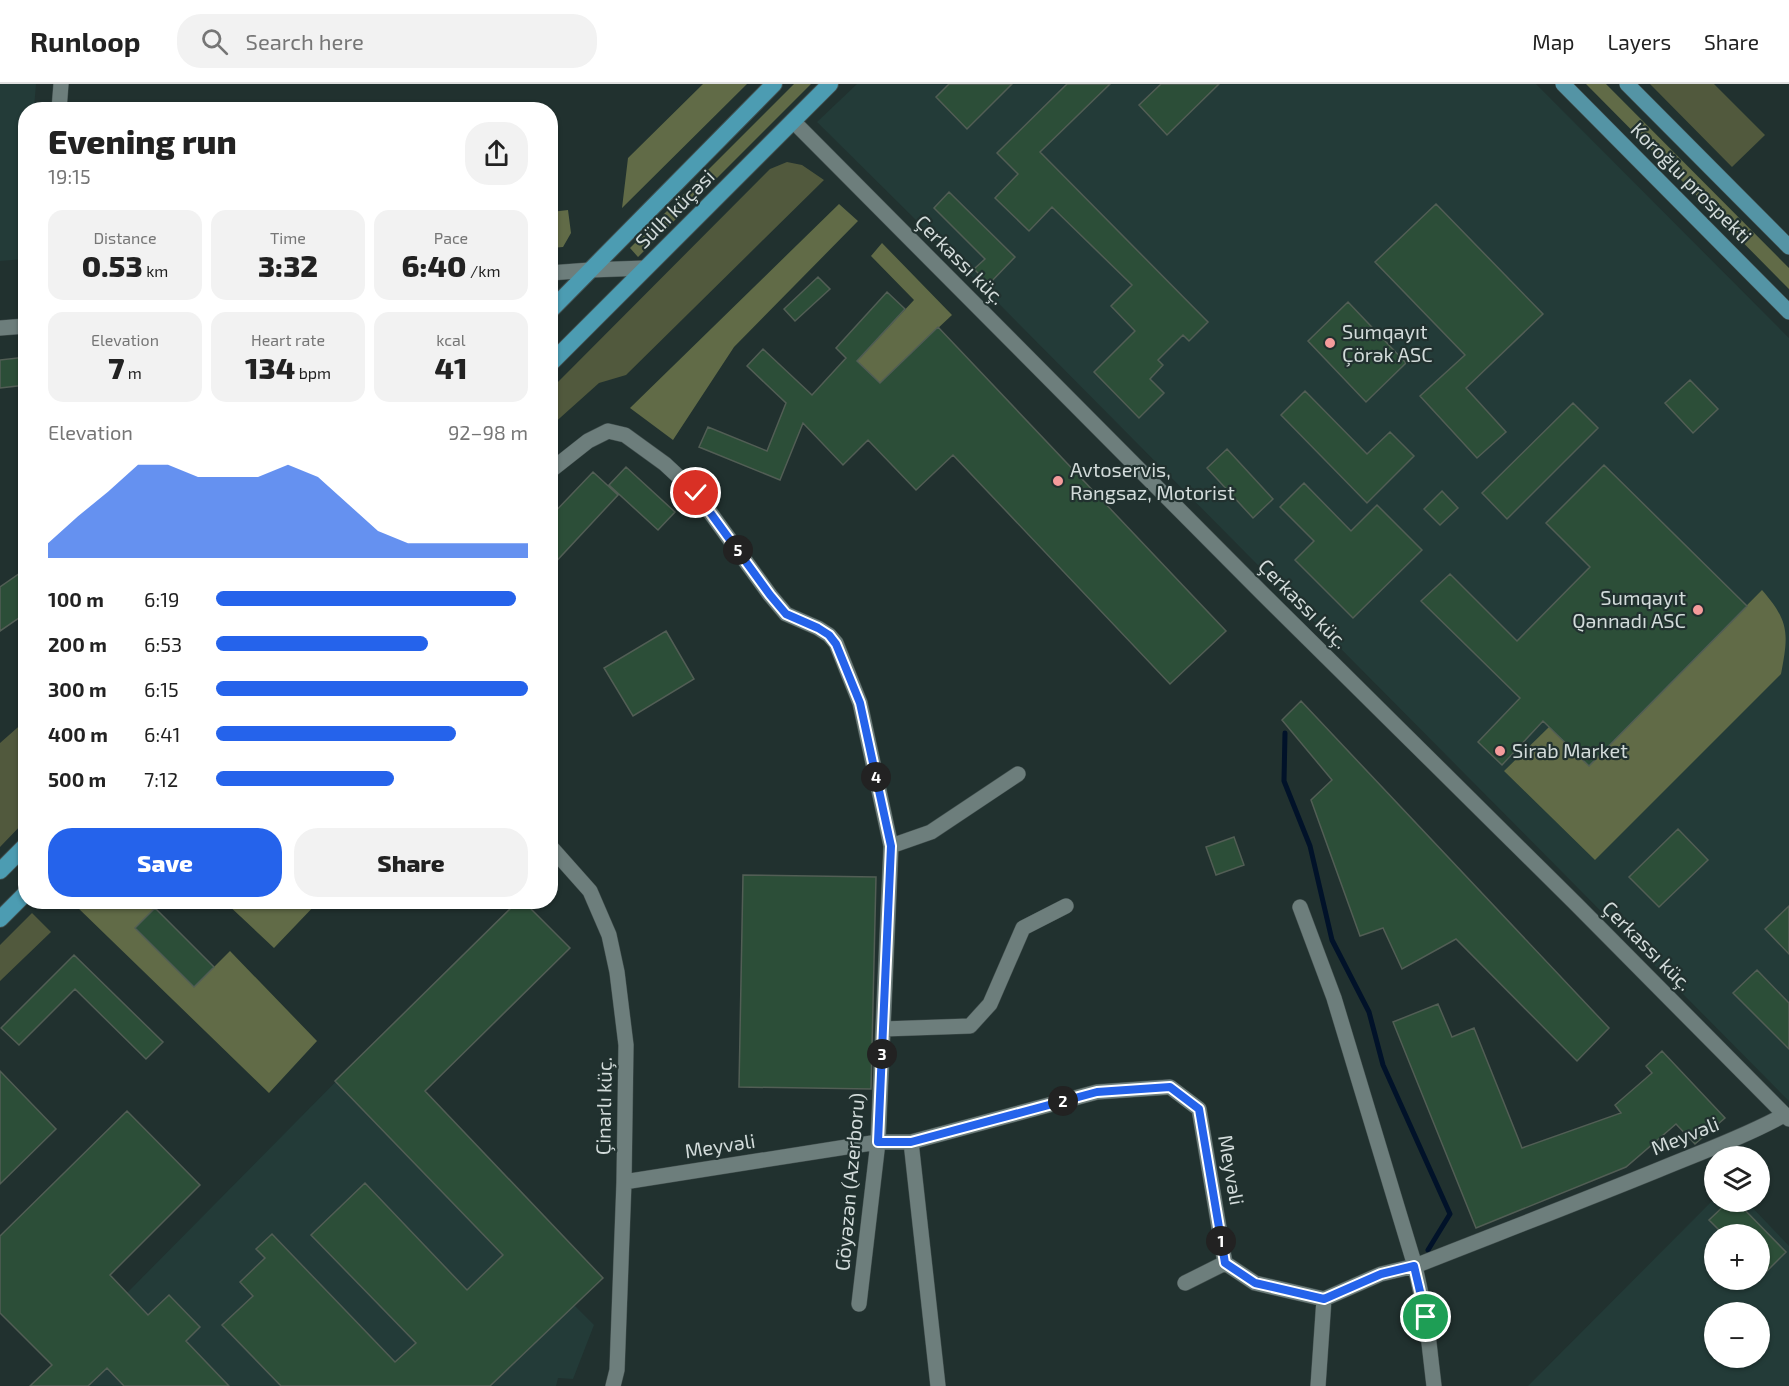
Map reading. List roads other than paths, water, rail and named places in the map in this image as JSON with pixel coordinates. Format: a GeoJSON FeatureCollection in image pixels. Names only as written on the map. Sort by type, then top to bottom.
{"type":"FeatureCollection","features":[{"type":"Feature","properties":{"kind":"highway","name":"Sülh küçəsi"},"geometry":{"type":"LineString","coordinates":[[558,303],[774,84]]}},
{"type":"Feature","properties":{"kind":"highway","name":"Sülh küçəsi"},"geometry":{"type":"LineString","coordinates":[[558,356],[830,84]]}},
{"type":"Feature","properties":{"kind":"highway"},"geometry":{"type":"LineString","coordinates":[[0,871],[18,853]]}},
{"type":"Feature","properties":{"kind":"highway"},"geometry":{"type":"LineString","coordinates":[[0,919],[18,901]]}},
{"type":"Feature","properties":{"kind":"main road","name":"Koroğlu prospekti"},"geometry":{"type":"LineString","coordinates":[[1563,84],[1789,312]]}},
{"type":"Feature","properties":{"kind":"main road","name":"Koroğlu prospekti"},"geometry":{"type":"LineString","coordinates":[[1628,84],[1789,247]]}},
{"type":"Feature","properties":{"kind":"street"},"geometry":{"type":"LineString","coordinates":[[60,102],[61,84]]}},
{"type":"Feature","properties":{"kind":"street","name":"Çerkassı küç."},"geometry":{"type":"LineString","coordinates":[[793,121],[1140,471],[1567,895],[1788,1120]]}},
{"type":"Feature","properties":{"kind":"street"},"geometry":{"type":"LineString","coordinates":[[558,272],[645,268]]}},
{"type":"Feature","properties":{"kind":"street"},"geometry":{"type":"LineString","coordinates":[[0,328],[18,327]]}},
{"type":"Feature","properties":{"kind":"street","name":"Göyəzən (Azerboru)"},"geometry":{"type":"LineString","coordinates":[[558,465],[588,441],[608,431],[625,435],[665,464],[696,493],[786,614],[829,635],[836,644],[860,703],[891,846],[878,1142],[859,1304]]}},
{"type":"Feature","properties":{"kind":"street"},"geometry":{"type":"LineString","coordinates":[[891,846],[931,832],[1018,774]]}},
{"type":"Feature","properties":{"kind":"street","name":"Çinarlı küç."},"geometry":{"type":"LineString","coordinates":[[558,855],[590,891],[609,935],[617,972],[626,1045],[617,1370],[613,1386]]}},
{"type":"Feature","properties":{"kind":"street"},"geometry":{"type":"LineString","coordinates":[[883,1029],[970,1026],[990,1004],[1023,928],[1066,906]]}},
{"type":"Feature","properties":{"kind":"street"},"geometry":{"type":"LineString","coordinates":[[1300,907],[1334,998],[1414,1266],[1426,1317],[1434,1386]]}},
{"type":"Feature","properties":{"kind":"street","name":"Meyvəli"},"geometry":{"type":"LineString","coordinates":[[624,1182],[878,1142],[911,1142],[1097,1092],[1170,1087],[1199,1109],[1225,1263]]}},
{"type":"Feature","properties":{"kind":"street","name":"Meyvəli"},"geometry":{"type":"LineString","coordinates":[[1324,1299],[1381,1274],[1414,1266],[1745,1134],[1788,1120]]}},
{"type":"Feature","properties":{"kind":"street"},"geometry":{"type":"LineString","coordinates":[[911,1142],[938,1386]]}},
{"type":"Feature","properties":{"kind":"street"},"geometry":{"type":"LineString","coordinates":[[1185,1282],[1225,1263],[1255,1283],[1324,1299],[1318,1386]]}},
{"type":"Feature","properties":{"kind":"waterway"},"geometry":{"type":"LineString","coordinates":[[1285,733],[1284,781],[1310,846],[1332,940],[1369,1012],[1383,1065],[1450,1214],[1428,1250]]}},
{"type":"Feature","properties":{"kind":"place","name":"Sumqayıt Çörək ASC"},"geometry":{"type":"Point","coordinates":[1330,343]}},
{"type":"Feature","properties":{"kind":"place","name":"Avtoservis, Rəngsaz, Motorist"},"geometry":{"type":"Point","coordinates":[1058,481]}},
{"type":"Feature","properties":{"kind":"place","name":"Sumqayıt Qənnadı ASC"},"geometry":{"type":"Point","coordinates":[1698,610]}},
{"type":"Feature","properties":{"kind":"place","name":"Sirab Market"},"geometry":{"type":"Point","coordinates":[1500,751]}}]}
